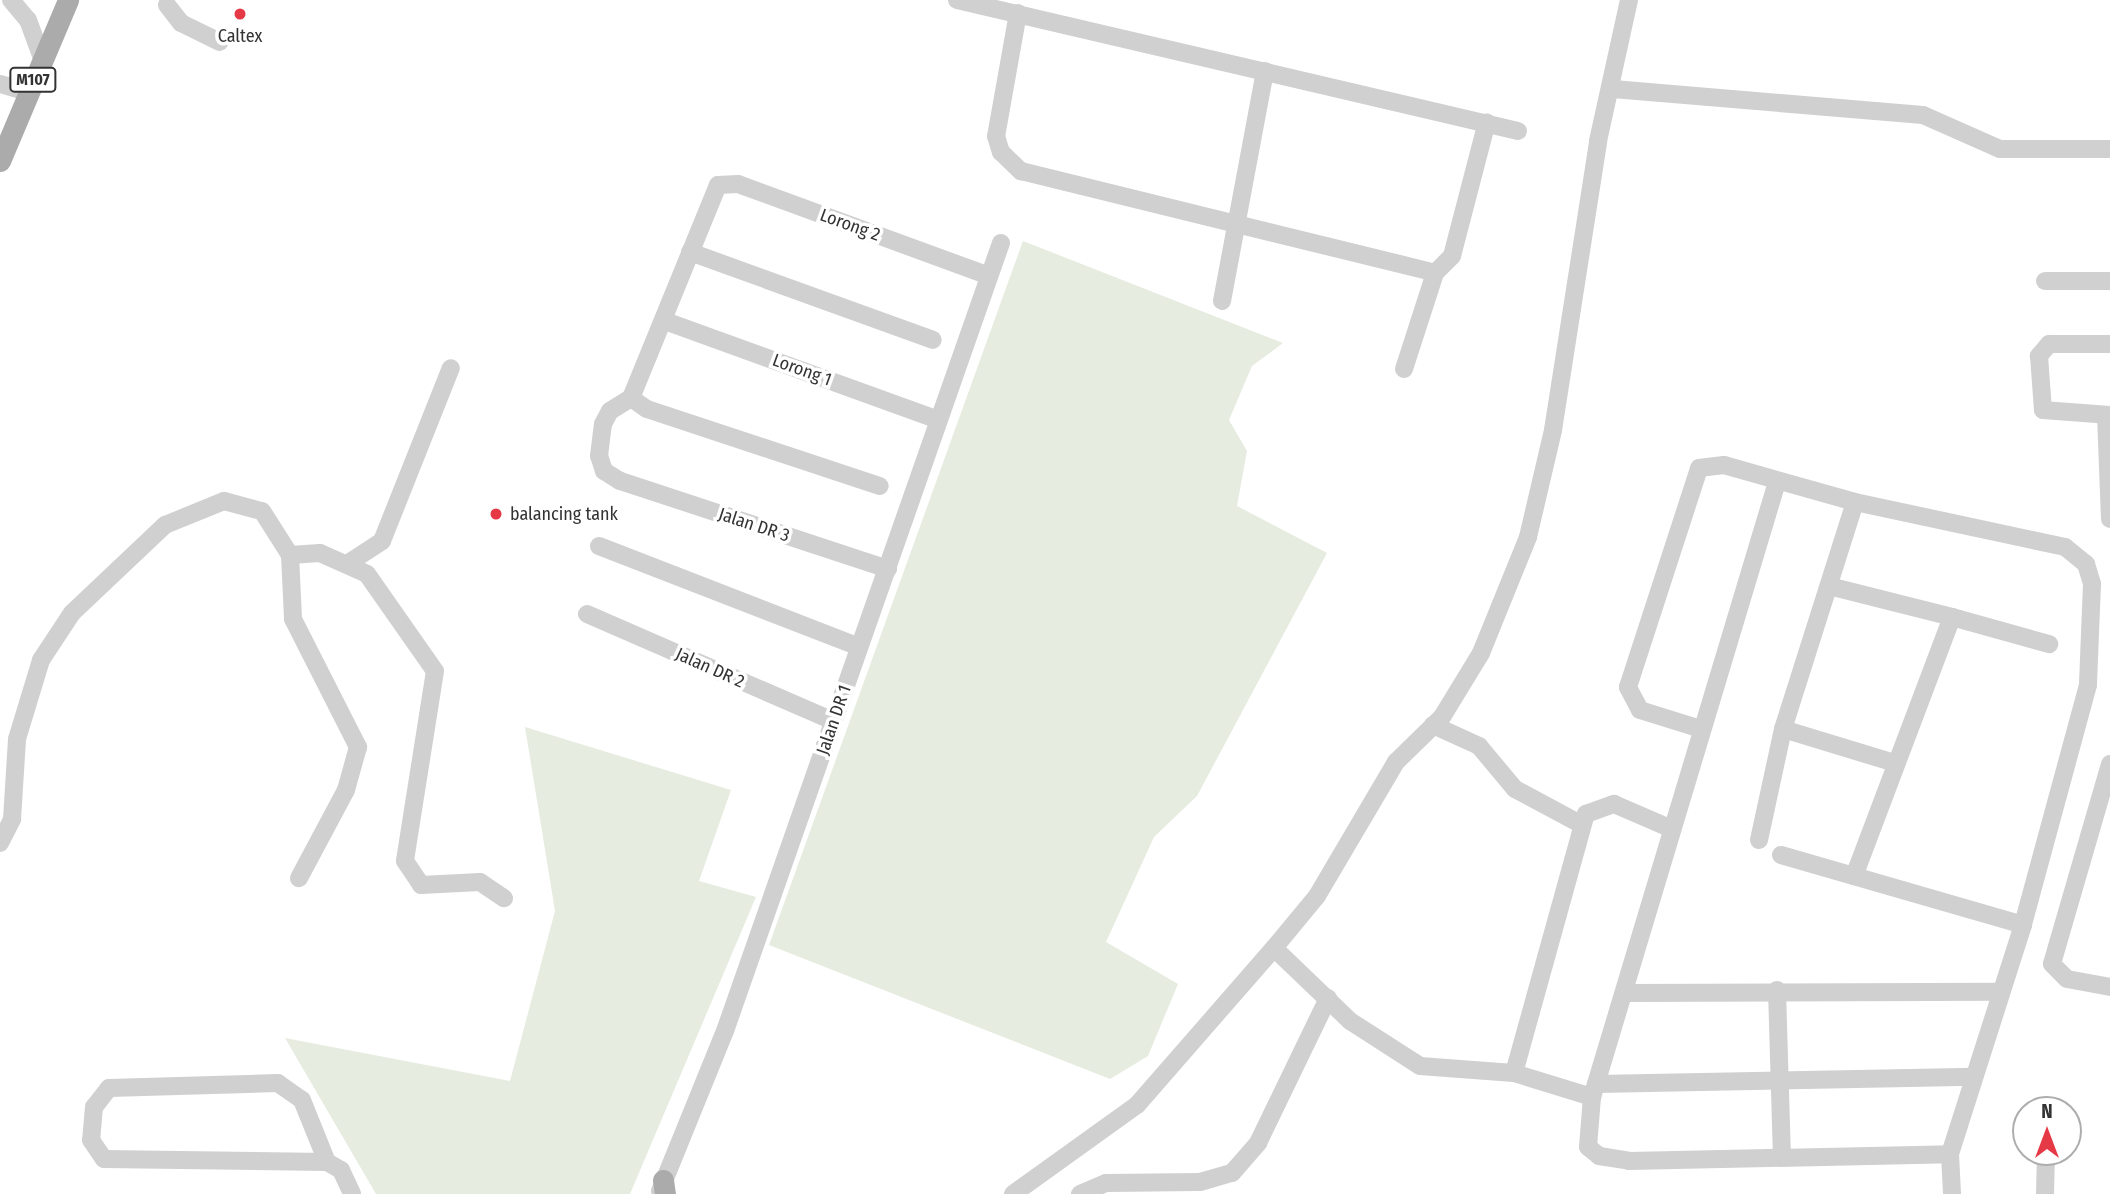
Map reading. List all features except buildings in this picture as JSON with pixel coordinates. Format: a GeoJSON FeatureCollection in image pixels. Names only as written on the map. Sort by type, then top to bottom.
{"type":"FeatureCollection","features":[{"type":"Feature","properties":{"kind":"main road","name":"M107"},"geometry":{"type":"LineString","coordinates":[[0,161],[68,0]]}},
{"type":"Feature","properties":{"kind":"street"},"geometry":{"type":"LineString","coordinates":[[11,0],[29,20],[42,58]]}},
{"type":"Feature","properties":{"kind":"street"},"geometry":{"type":"LineString","coordinates":[[957,0],[1518,131]]}},
{"type":"Feature","properties":{"kind":"street"},"geometry":{"type":"LineString","coordinates":[[1013,1194],[1137,1105],[1275,948],[1317,896],[1396,762],[1433,725],[1481,653],[1528,537],[1553,430],[1598,141],[1614,89],[1629,0]]}},
{"type":"Feature","properties":{"kind":"street"},"geometry":{"type":"LineString","coordinates":[[162,2],[181,23],[220,42]]}},
{"type":"Feature","properties":{"kind":"street"},"geometry":{"type":"LineString","coordinates":[[1018,13],[996,136],[1010,164],[1236,228],[1435,273]]}},
{"type":"Feature","properties":{"kind":"street"},"geometry":{"type":"LineString","coordinates":[[1222,301],[1265,71]]}},
{"type":"Feature","properties":{"kind":"street"},"geometry":{"type":"LineString","coordinates":[[0,84],[28,92]]}},
{"type":"Feature","properties":{"kind":"street"},"geometry":{"type":"LineString","coordinates":[[1614,89],[1923,115],[2000,149],[2110,149]]}},
{"type":"Feature","properties":{"kind":"street"},"geometry":{"type":"LineString","coordinates":[[1404,369],[1435,273],[1452,257],[1488,122]]}},
{"type":"Feature","properties":{"kind":"street","name":"Lorong 2"},"geometry":{"type":"LineString","coordinates":[[690,251],[712,190],[738,184],[989,276]]}},
{"type":"Feature","properties":{"kind":"street","name":"Jalan DR 1"},"geometry":{"type":"LineString","coordinates":[[661,1190],[725,1031],[1001,243]]}},
{"type":"Feature","properties":{"kind":"street"},"geometry":{"type":"LineString","coordinates":[[880,486],[647,409],[631,398],[665,321],[690,251],[933,340]]}},
{"type":"Feature","properties":{"kind":"street"},"geometry":{"type":"LineString","coordinates":[[2045,281],[2110,281]]}},
{"type":"Feature","properties":{"kind":"street","name":"Lorong 1"},"geometry":{"type":"LineString","coordinates":[[665,321],[939,420]]}},
{"type":"Feature","properties":{"kind":"street"},"geometry":{"type":"LineString","coordinates":[[2110,344],[2042,348],[2040,402],[2054,414],[2108,415],[2110,519]]}},
{"type":"Feature","properties":{"kind":"street"},"geometry":{"type":"LineString","coordinates":[[350,562],[382,541],[452,368]]}},
{"type":"Feature","properties":{"kind":"street","name":"Jalan DR 3"},"geometry":{"type":"LineString","coordinates":[[631,398],[610,411],[599,442],[604,471],[620,481],[888,569]]}},
{"type":"Feature","properties":{"kind":"street"},"geometry":{"type":"LineString","coordinates":[[1701,729],[1640,710],[1628,687],[1693,476],[1699,468],[1724,465],[1855,502],[2064,547],[2086,565],[2092,584],[2088,685],[2022,925],[1950,1154],[1952,1194]]}},
{"type":"Feature","properties":{"kind":"street"},"geometry":{"type":"LineString","coordinates":[[1777,482],[1594,1090],[1585,1132],[1599,1156],[1950,1154]]}},
{"type":"Feature","properties":{"kind":"street"},"geometry":{"type":"LineString","coordinates":[[0,843],[12,819],[27,697],[41,660],[72,613],[165,525],[224,501],[262,511],[290,555],[293,619],[358,747],[346,790],[299,878]]}},
{"type":"Feature","properties":{"kind":"street"},"geometry":{"type":"LineString","coordinates":[[1759,840],[1783,729],[1855,502]]}},
{"type":"Feature","properties":{"kind":"street"},"geometry":{"type":"LineString","coordinates":[[599,547],[859,647]]}},
{"type":"Feature","properties":{"kind":"street"},"geometry":{"type":"LineString","coordinates":[[290,555],[320,554],[350,562],[368,574],[435,671],[405,861],[421,885],[480,882],[504,898]]}},
{"type":"Feature","properties":{"kind":"street"},"geometry":{"type":"LineString","coordinates":[[1829,586],[2049,644]]}},
{"type":"Feature","properties":{"kind":"street","name":"Jalan DR 2"},"geometry":{"type":"LineString","coordinates":[[587,614],[833,721]]}},
{"type":"Feature","properties":{"kind":"street"},"geometry":{"type":"LineString","coordinates":[[1854,876],[1952,617]]}},
{"type":"Feature","properties":{"kind":"street"},"geometry":{"type":"LineString","coordinates":[[1433,725],[1479,746],[1515,789],[1582,825]]}},
{"type":"Feature","properties":{"kind":"street"},"geometry":{"type":"LineString","coordinates":[[1783,729],[1895,763]]}},
{"type":"Feature","properties":{"kind":"street"},"geometry":{"type":"LineString","coordinates":[[2110,764],[2052,964],[2067,979],[2110,987]]}},
{"type":"Feature","properties":{"kind":"street"},"geometry":{"type":"LineString","coordinates":[[1514,1073],[1582,825],[1592,806],[1602,803],[1672,829]]}},
{"type":"Feature","properties":{"kind":"street"},"geometry":{"type":"LineString","coordinates":[[1781,855],[2022,925]]}},
{"type":"Feature","properties":{"kind":"street"},"geometry":{"type":"LineString","coordinates":[[1275,948],[1387,1050],[1420,1066],[1514,1073],[1594,1090],[1779,1078],[1974,1077]]}},
{"type":"Feature","properties":{"kind":"street"},"geometry":{"type":"LineString","coordinates":[[1625,993],[1777,990],[2001,992]]}},
{"type":"Feature","properties":{"kind":"street"},"geometry":{"type":"LineString","coordinates":[[1777,990],[1782,1157]]}},
{"type":"Feature","properties":{"kind":"street"},"geometry":{"type":"LineString","coordinates":[[1080,1194],[1106,1183],[1200,1182],[1232,1174],[1258,1143],[1328,998]]}},
{"type":"Feature","properties":{"kind":"street"},"geometry":{"type":"LineString","coordinates":[[327,1162],[302,1100],[278,1083],[109,1088],[94,1107],[91,1140],[104,1159],[327,1162],[341,1170],[352,1194]]}},
{"type":"Feature","properties":{"kind":"street"},"geometry":{"type":"LineString","coordinates":[[2045,1194],[2046,1166]]}},
{"type":"Feature","properties":{"kind":"shaded area"},"geometry":{"type":"Polygon","coordinates":[[[1023,241],[1283,343],[1252,366],[1229,420],[1247,451],[1237,506],[1327,553],[1197,796],[1154,837],[1106,942],[1178,984],[1148,1056],[1110,1079],[769,945],[1023,241]]]}},
{"type":"Feature","properties":{"kind":"shaded area"},"geometry":{"type":"Polygon","coordinates":[[[525,727],[731,790],[699,881],[756,897],[630,1194],[376,1194],[285,1038],[510,1081],[555,911],[525,727]]]}},
{"type":"Feature","properties":{"kind":"place","name":"Caltex"},"geometry":{"type":"Point","coordinates":[240,14]}},
{"type":"Feature","properties":{"kind":"place","name":"balancing tank"},"geometry":{"type":"Point","coordinates":[496,514]}}]}
